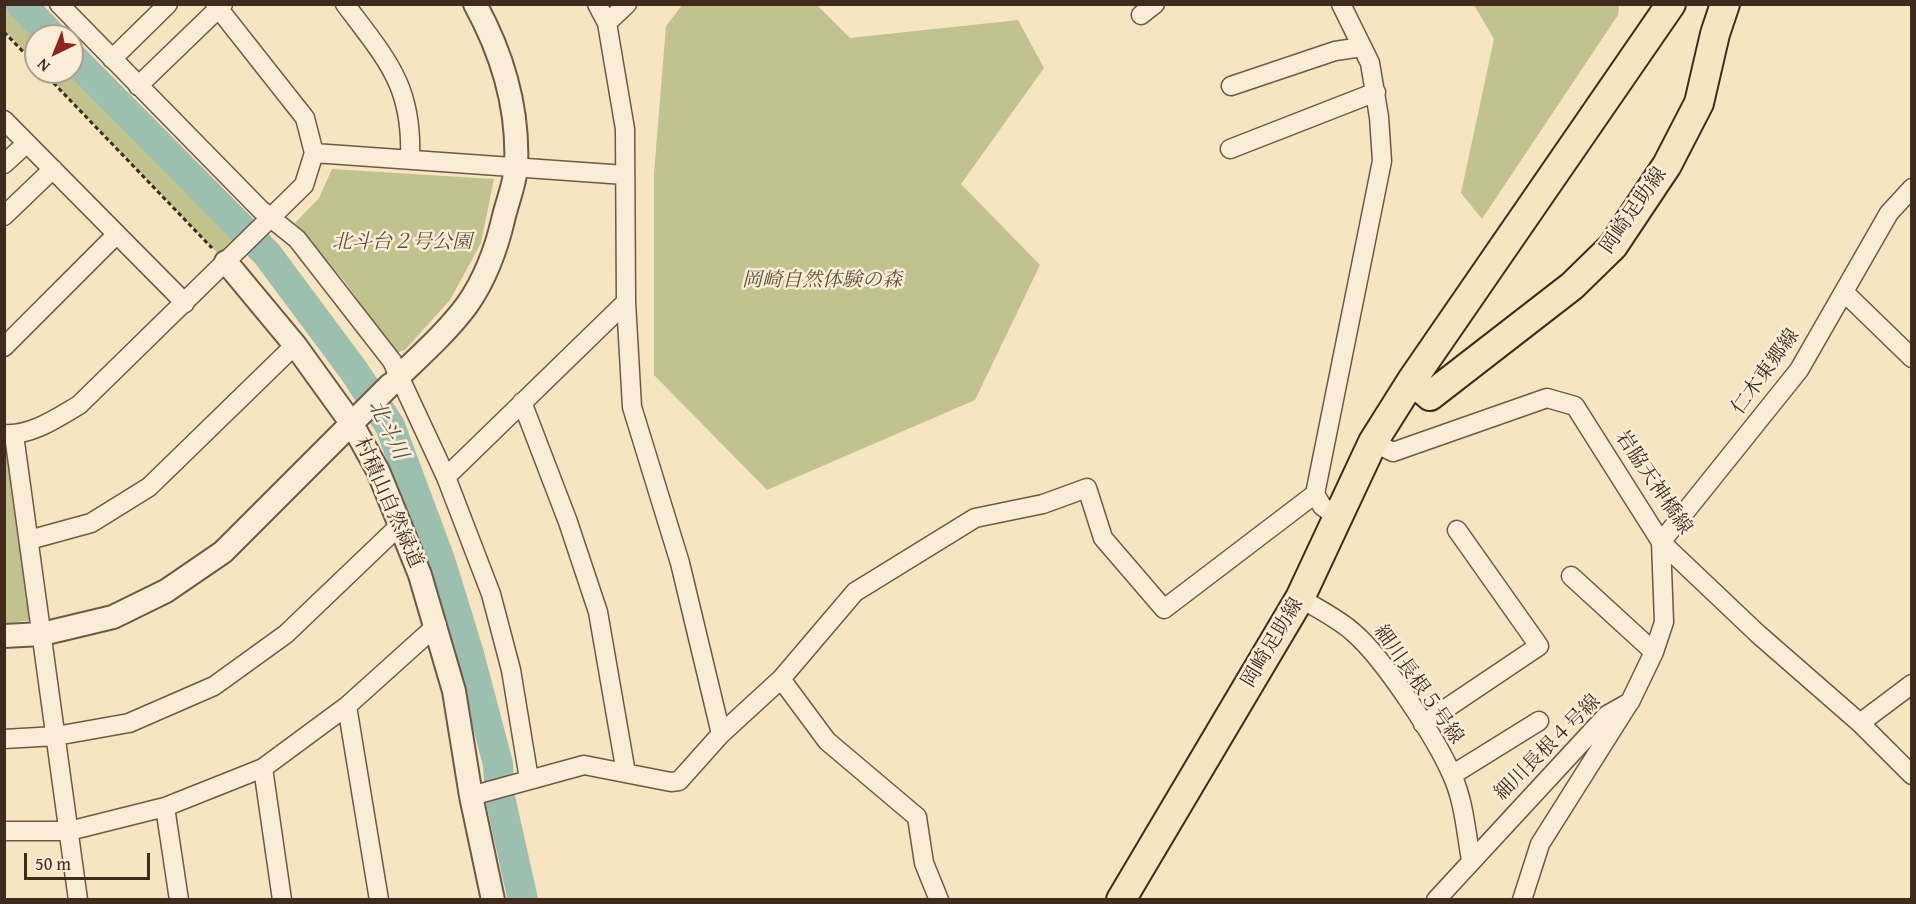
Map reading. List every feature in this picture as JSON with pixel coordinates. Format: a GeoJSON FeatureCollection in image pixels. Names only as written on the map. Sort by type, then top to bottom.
{"type":"FeatureCollection","features":[{"type":"Feature","properties":{"kind":"main road","name":"岡崎足助線"},"geometry":{"type":"LineString","coordinates":[[1121,900],[1300,598],[1373,442],[1412,380],[1671,4]]}},
{"type":"Feature","properties":{"kind":"main road","name":"岡崎足助線"},"geometry":{"type":"LineString","coordinates":[[1412,380],[1430,396],[1572,286],[1612,246],[1667,165],[1699,103],[1715,34],[1725,4]]}},
{"type":"Feature","properties":{"kind":"street"},"geometry":{"type":"LineString","coordinates":[[59,4],[261,210],[267,221],[297,239],[332,281],[392,362],[394,381],[446,477],[491,594],[511,670],[523,781]]}},
{"type":"Feature","properties":{"kind":"street"},"geometry":{"type":"LineString","coordinates":[[112,59],[168,4]]}},
{"type":"Feature","properties":{"kind":"street"},"geometry":{"type":"LineString","coordinates":[[345,4],[398,79],[409,113],[410,159]]}},
{"type":"Feature","properties":{"kind":"street"},"geometry":{"type":"LineString","coordinates":[[4,636],[42,634],[113,616],[166,591],[223,552],[446,329],[479,285],[496,244],[516,169],[513,109],[507,77],[492,36],[475,4]]}},
{"type":"Feature","properties":{"kind":"street"},"geometry":{"type":"LineString","coordinates":[[597,4],[607,23],[622,102],[626,175],[626,302],[632,407],[680,563],[721,734]]}},
{"type":"Feature","properties":{"kind":"street"},"geometry":{"type":"LineString","coordinates":[[607,23],[627,4]]}},
{"type":"Feature","properties":{"kind":"street"},"geometry":{"type":"LineString","coordinates":[[476,794],[584,765],[671,782],[679,781],[721,734],[781,680],[855,592],[975,518],[1043,504],[1087,488],[1103,538],[1164,609],[1315,494],[1382,161],[1376,92],[1370,63],[1341,4]]}},
{"type":"Feature","properties":{"kind":"street"},"geometry":{"type":"LineString","coordinates":[[78,900],[29,540],[9,434],[49,423],[79,405],[304,185],[314,153],[305,118],[218,6],[138,86]]}},
{"type":"Feature","properties":{"kind":"street"},"geometry":{"type":"LineString","coordinates":[[1231,86],[1306,60],[1362,47]]}},
{"type":"Feature","properties":{"kind":"street"},"geometry":{"type":"LineString","coordinates":[[1230,149],[1376,92]]}},
{"type":"Feature","properties":{"kind":"street"},"geometry":{"type":"LineString","coordinates":[[4,120],[185,303]]}},
{"type":"Feature","properties":{"kind":"street"},"geometry":{"type":"LineString","coordinates":[[4,164],[27,142]]}},
{"type":"Feature","properties":{"kind":"street"},"geometry":{"type":"LineString","coordinates":[[314,153],[626,175]]}},
{"type":"Feature","properties":{"kind":"street"},"geometry":{"type":"LineString","coordinates":[[4,216],[52,168]]}},
{"type":"Feature","properties":{"kind":"street","name":"仁木東郷線"},"geometry":{"type":"LineString","coordinates":[[1661,542],[1799,370],[1889,213],[1911,188]]}},
{"type":"Feature","properties":{"kind":"street"},"geometry":{"type":"LineString","coordinates":[[4,347],[117,234]]}},
{"type":"Feature","properties":{"kind":"street","name":"村積山自然緑道"},"geometry":{"type":"LineString","coordinates":[[230,258],[295,345],[356,420],[378,471],[437,626],[454,691],[476,794],[493,900]]}},
{"type":"Feature","properties":{"kind":"street"},"geometry":{"type":"LineString","coordinates":[[1844,292],[1911,358]]}},
{"type":"Feature","properties":{"kind":"street"},"geometry":{"type":"LineString","coordinates":[[446,477],[626,302]]}},
{"type":"Feature","properties":{"kind":"street"},"geometry":{"type":"LineString","coordinates":[[29,540],[91,523],[149,487],[295,345]]}},
{"type":"Feature","properties":{"kind":"street","name":"岩脇天神橋線"},"geometry":{"type":"LineString","coordinates":[[1373,442],[1393,452],[1547,398],[1575,406],[1661,542],[1758,634],[1860,723],[1911,775]]}},
{"type":"Feature","properties":{"kind":"street"},"geometry":{"type":"LineString","coordinates":[[522,402],[568,522],[598,612],[626,773]]}},
{"type":"Feature","properties":{"kind":"street"},"geometry":{"type":"LineString","coordinates":[[1315,494],[1322,506],[1337,517]]}},
{"type":"Feature","properties":{"kind":"street"},"geometry":{"type":"LineString","coordinates":[[4,739],[56,736],[129,723],[214,686],[286,634],[400,525]]}},
{"type":"Feature","properties":{"kind":"street"},"geometry":{"type":"LineString","coordinates":[[1423,724],[1539,646],[1457,530]]}},
{"type":"Feature","properties":{"kind":"street","name":"細川長根４号線"},"geometry":{"type":"LineString","coordinates":[[1436,900],[1607,715],[1630,702],[1654,652],[1664,622],[1661,542]]}},
{"type":"Feature","properties":{"kind":"street"},"geometry":{"type":"LineString","coordinates":[[1571,576],[1654,652]]}},
{"type":"Feature","properties":{"kind":"street","name":"細川長根５号線"},"geometry":{"type":"LineString","coordinates":[[1300,598],[1354,633],[1379,661],[1423,724],[1452,775],[1459,794],[1471,860]]}},
{"type":"Feature","properties":{"kind":"street"},"geometry":{"type":"LineString","coordinates":[[4,831],[69,831],[165,807],[263,768],[347,706],[437,626]]}},
{"type":"Feature","properties":{"kind":"street"},"geometry":{"type":"LineString","coordinates":[[781,680],[827,741],[917,816],[924,863],[939,900]]}},
{"type":"Feature","properties":{"kind":"street"},"geometry":{"type":"LineString","coordinates":[[1860,723],[1911,684]]}},
{"type":"Feature","properties":{"kind":"street"},"geometry":{"type":"LineString","coordinates":[[1522,900],[1540,844],[1630,702]]}},
{"type":"Feature","properties":{"kind":"street"},"geometry":{"type":"LineString","coordinates":[[347,706],[379,900]]}},
{"type":"Feature","properties":{"kind":"street"},"geometry":{"type":"LineString","coordinates":[[1452,775],[1539,721]]}},
{"type":"Feature","properties":{"kind":"street"},"geometry":{"type":"LineString","coordinates":[[263,768],[282,900]]}},
{"type":"Feature","properties":{"kind":"street"},"geometry":{"type":"LineString","coordinates":[[165,807],[179,900]]}},
{"type":"Feature","properties":{"kind":"path"},"geometry":{"type":"LineString","coordinates":[[4,32],[24,53]]}},
{"type":"Feature","properties":{"kind":"path"},"geometry":{"type":"LineString","coordinates":[[55,84],[230,258]]}},
{"type":"Feature","properties":{"kind":"green space"},"geometry":{"type":"Polygon","coordinates":[[[5,4],[17,5],[35,24],[24,24],[24,51],[5,31],[5,4]]]}},
{"type":"Feature","properties":{"kind":"green space","name":"岡崎自然体験の森"},"geometry":{"type":"Polygon","coordinates":[[[683,4],[817,5],[850,38],[1018,20],[1044,68],[961,184],[1040,265],[975,400],[767,490],[654,375],[654,173],[666,26],[683,4]]]}},
{"type":"Feature","properties":{"kind":"green space"},"geometry":{"type":"Polygon","coordinates":[[[1474,5],[1619,5],[1618,15],[1482,219],[1461,193],[1494,39],[1474,5]]]}},
{"type":"Feature","properties":{"kind":"green space"},"geometry":{"type":"Polygon","coordinates":[[[84,74],[246,242],[226,262],[55,84],[84,84],[84,74]]]}},
{"type":"Feature","properties":{"kind":"green space","name":"北斗台２号公園"},"geometry":{"type":"Polygon","coordinates":[[[332,169],[494,179],[481,243],[450,300],[405,350],[396,353],[345,282],[295,223],[319,198],[332,169]]]}},
{"type":"Feature","properties":{"kind":"green space"},"geometry":{"type":"Polygon","coordinates":[[[4,443],[7,443],[31,620],[5,624],[4,443]]]}},
{"type":"Feature","properties":{"kind":"waterway","name":"北斗川"},"geometry":{"type":"LineString","coordinates":[[21,4],[40,24]]}},
{"type":"Feature","properties":{"kind":"waterway","name":"北斗川"},"geometry":{"type":"LineString","coordinates":[[84,69],[267,254],[354,371],[390,426],[440,560],[469,654],[498,764],[500,797],[523,900]]}}]}
